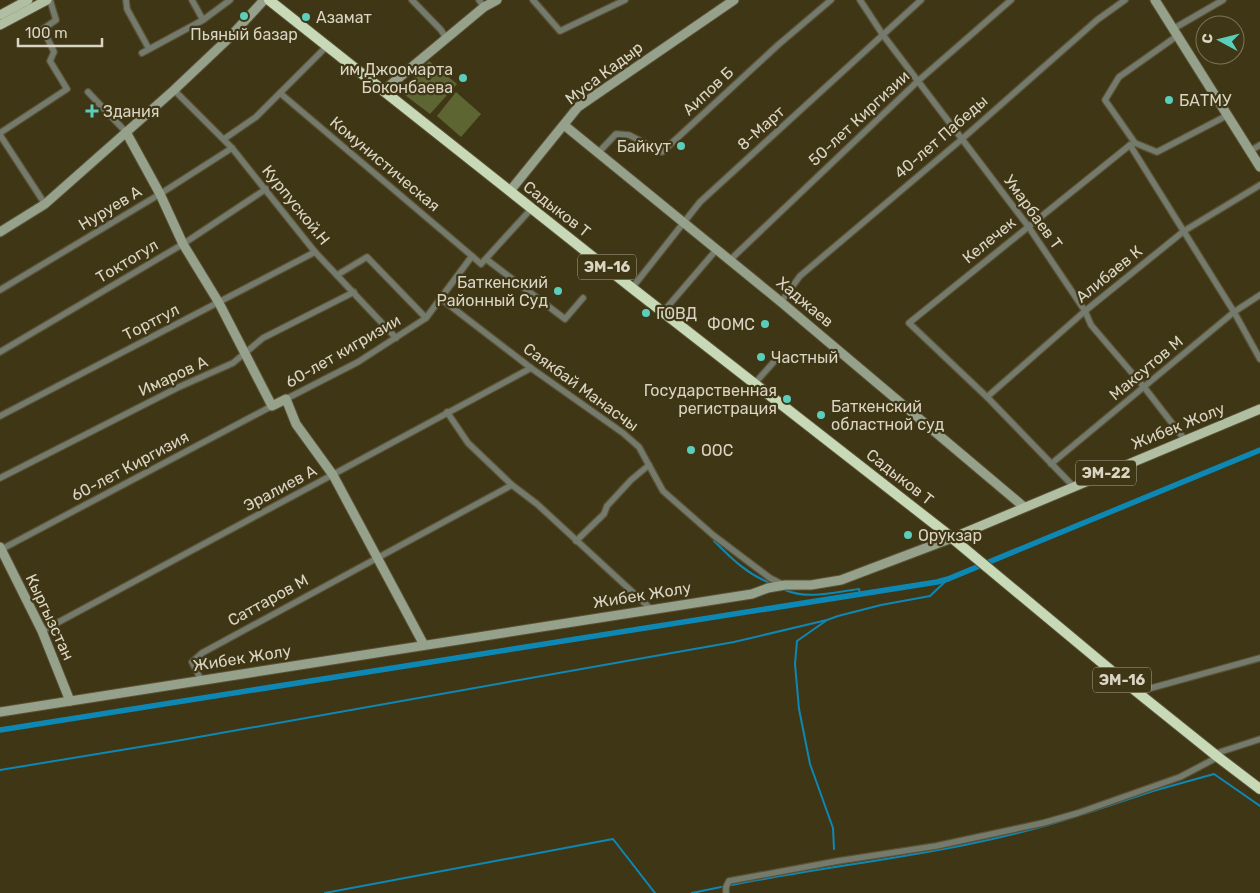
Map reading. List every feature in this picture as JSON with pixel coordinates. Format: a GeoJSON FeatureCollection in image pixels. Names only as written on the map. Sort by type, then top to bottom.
{"type":"FeatureCollection","features":[{"type":"Feature","properties":{"kind":"highway","name":"Садыков Т"},"geometry":{"type":"LineString","coordinates":[[269,0],[632,288],[949,535]]}},
{"type":"Feature","properties":{"kind":"highway","name":"ЭМ-16"},"geometry":{"type":"LineString","coordinates":[[949,535],[1137,692],[1260,789]]}},
{"type":"Feature","properties":{"kind":"main road"},"geometry":{"type":"LineString","coordinates":[[0,15],[31,2],[49,0]]}},
{"type":"Feature","properties":{"kind":"main road"},"geometry":{"type":"LineString","coordinates":[[0,25],[31,2]]}},
{"type":"Feature","properties":{"kind":"main road","name":"Жибек Жолу"},"geometry":{"type":"LineString","coordinates":[[949,535],[1024,507],[1260,409]]}},
{"type":"Feature","properties":{"kind":"street"},"geometry":{"type":"LineString","coordinates":[[46,204],[0,134],[67,89],[50,61],[54,52],[43,29],[56,20],[49,0]]}},
{"type":"Feature","properties":{"kind":"street"},"geometry":{"type":"LineString","coordinates":[[126,0],[127,9],[149,49]]}},
{"type":"Feature","properties":{"kind":"street"},"geometry":{"type":"LineString","coordinates":[[192,0],[203,20]]}},
{"type":"Feature","properties":{"kind":"street"},"geometry":{"type":"LineString","coordinates":[[142,53],[203,20],[230,0]]}},
{"type":"Feature","properties":{"kind":"street"},"geometry":{"type":"LineString","coordinates":[[0,232],[46,204],[174,90],[229,38],[264,0]]}},
{"type":"Feature","properties":{"kind":"street"},"geometry":{"type":"LineString","coordinates":[[412,0],[441,30],[446,38]]}},
{"type":"Feature","properties":{"kind":"street"},"geometry":{"type":"LineString","coordinates":[[383,91],[446,38],[482,4],[497,0]]}},
{"type":"Feature","properties":{"kind":"street"},"geometry":{"type":"LineString","coordinates":[[534,0],[560,31],[625,0]]}},
{"type":"Feature","properties":{"kind":"street","name":"Муса Кадыр"},"geometry":{"type":"LineString","coordinates":[[510,191],[578,107],[734,0]]}},
{"type":"Feature","properties":{"kind":"street","name":"Аипов Б"},"geometry":{"type":"LineString","coordinates":[[598,153],[616,134],[629,135],[662,152],[778,45],[831,0]]}},
{"type":"Feature","properties":{"kind":"street","name":"Умарбаев Т"},"geometry":{"type":"LineString","coordinates":[[860,0],[882,35],[1028,226],[1086,311],[1091,325],[1144,387],[1185,440]]}},
{"type":"Feature","properties":{"kind":"street","name":"8-Март"},"geometry":{"type":"LineString","coordinates":[[632,288],[700,202],[921,0]]}},
{"type":"Feature","properties":{"kind":"street","name":"50-лет Киргизии"},"geometry":{"type":"LineString","coordinates":[[730,260],[918,81],[1011,0]]}},
{"type":"Feature","properties":{"kind":"street","name":"40-лет Пабеды"},"geometry":{"type":"LineString","coordinates":[[782,302],[800,276],[962,139],[1097,20],[1126,0]]}},
{"type":"Feature","properties":{"kind":"street"},"geometry":{"type":"LineString","coordinates":[[1155,0],[1260,166]]}},
{"type":"Feature","properties":{"kind":"street"},"geometry":{"type":"LineString","coordinates":[[1223,0],[1175,33],[1119,77],[1105,100],[1234,312],[1260,359]]}},
{"type":"Feature","properties":{"kind":"street"},"geometry":{"type":"LineString","coordinates":[[224,140],[256,117],[326,47]]}},
{"type":"Feature","properties":{"kind":"street","name":"Курпуской.Н"},"geometry":{"type":"LineString","coordinates":[[174,90],[232,148],[315,252],[396,338]]}},
{"type":"Feature","properties":{"kind":"street"},"geometry":{"type":"LineString","coordinates":[[88,92],[126,132],[160,194],[183,244],[219,303],[272,406],[286,399],[296,424],[333,475],[424,645]]}},
{"type":"Feature","properties":{"kind":"street","name":"Комунистическая"},"geometry":{"type":"LineString","coordinates":[[280,94],[472,256]]}},
{"type":"Feature","properties":{"kind":"street"},"geometry":{"type":"LineString","coordinates":[[1133,144],[1157,152],[1228,115]]}},
{"type":"Feature","properties":{"kind":"street","name":"Хаджаев"},"geometry":{"type":"LineString","coordinates":[[564,125],[782,302],[1024,507]]}},
{"type":"Feature","properties":{"kind":"street","name":"Келечек"},"geometry":{"type":"LineString","coordinates":[[987,398],[909,323],[1133,144]]}},
{"type":"Feature","properties":{"kind":"street"},"geometry":{"type":"LineString","coordinates":[[1250,151],[1260,145]]}},
{"type":"Feature","properties":{"kind":"street","name":"Нуруев А"},"geometry":{"type":"LineString","coordinates":[[0,290],[160,194],[232,148]]}},
{"type":"Feature","properties":{"kind":"street","name":"Алибаев К"},"geometry":{"type":"LineString","coordinates":[[987,398],[1086,311],[1184,231],[1260,185]]}},
{"type":"Feature","properties":{"kind":"street","name":"Токтогул"},"geometry":{"type":"LineString","coordinates":[[0,352],[183,244],[266,189]]}},
{"type":"Feature","properties":{"kind":"street"},"geometry":{"type":"LineString","coordinates":[[472,256],[481,264],[532,208]]}},
{"type":"Feature","properties":{"kind":"street"},"geometry":{"type":"LineString","coordinates":[[663,312],[716,249]]}},
{"type":"Feature","properties":{"kind":"street","name":"Тортгул"},"geometry":{"type":"LineString","coordinates":[[0,416],[315,252]]}},
{"type":"Feature","properties":{"kind":"street"},"geometry":{"type":"LineString","coordinates":[[337,274],[367,256],[426,318]]}},
{"type":"Feature","properties":{"kind":"street","name":"60-лет кигризии"},"geometry":{"type":"LineString","coordinates":[[286,399],[358,362],[426,318],[472,256]]}},
{"type":"Feature","properties":{"kind":"street"},"geometry":{"type":"LineString","coordinates":[[486,259],[565,319],[583,298]]}},
{"type":"Feature","properties":{"kind":"street","name":"Имаров А"},"geometry":{"type":"LineString","coordinates":[[0,478],[178,387],[233,363],[263,338],[354,292]]}},
{"type":"Feature","properties":{"kind":"street","name":"Максутов М"},"geometry":{"type":"LineString","coordinates":[[1051,464],[1234,312],[1260,295]]}},
{"type":"Feature","properties":{"kind":"street","name":"Саякбай Манасчы"},"geometry":{"type":"LineString","coordinates":[[440,298],[531,368],[623,433],[639,447],[663,491],[713,535],[770,578],[785,585]]}},
{"type":"Feature","properties":{"kind":"street"},"geometry":{"type":"LineString","coordinates":[[754,383],[780,356]]}},
{"type":"Feature","properties":{"kind":"street","name":"Эралиев А"},"geometry":{"type":"LineString","coordinates":[[42,631],[531,368]]}},
{"type":"Feature","properties":{"kind":"street"},"geometry":{"type":"LineString","coordinates":[[987,398],[1073,486]]}},
{"type":"Feature","properties":{"kind":"street","name":"60-лет Киргизия"},"geometry":{"type":"LineString","coordinates":[[0,549],[272,406]]}},
{"type":"Feature","properties":{"kind":"street"},"geometry":{"type":"LineString","coordinates":[[447,412],[468,443],[512,486],[537,504],[650,609]]}},
{"type":"Feature","properties":{"kind":"street"},"geometry":{"type":"LineString","coordinates":[[576,541],[604,514],[607,506],[631,480],[649,465]]}},
{"type":"Feature","properties":{"kind":"street","name":"Саттаров М"},"geometry":{"type":"LineString","coordinates":[[201,680],[192,662],[202,653],[512,486]]}},
{"type":"Feature","properties":{"kind":"street","name":"Жибек Жолу"},"geometry":{"type":"LineString","coordinates":[[0,712],[752,594],[768,588],[785,585],[812,585],[841,580],[949,535]]}},
{"type":"Feature","properties":{"kind":"street","name":"Кыргызстан"},"geometry":{"type":"LineString","coordinates":[[0,549],[42,631],[70,701]]}},
{"type":"Feature","properties":{"kind":"street"},"geometry":{"type":"LineString","coordinates":[[1137,692],[1260,658]]}},
{"type":"Feature","properties":{"kind":"street"},"geometry":{"type":"LineString","coordinates":[[726,893],[726,887],[729,882],[838,861],[936,846],[1043,823],[1078,813],[1180,777],[1216,756],[1260,740]]}},
{"type":"Feature","properties":{"kind":"green space"},"geometry":{"type":"Polygon","coordinates":[[[429,61],[457,84],[430,114],[401,92],[429,61]]]}},
{"type":"Feature","properties":{"kind":"green space"},"geometry":{"type":"Polygon","coordinates":[[[456,92],[481,114],[461,137],[437,116],[456,92]]]}},
{"type":"Feature","properties":{"kind":"waterway"},"geometry":{"type":"LineString","coordinates":[[0,730],[937,582],[1260,450]]}},
{"type":"Feature","properties":{"kind":"waterway"},"geometry":{"type":"LineString","coordinates":[[714,541],[747,571],[770,583]]}},
{"type":"Feature","properties":{"kind":"waterway"},"geometry":{"type":"LineString","coordinates":[[834,849],[833,828],[810,764],[799,709],[795,664],[797,641],[827,620],[838,616],[881,605],[930,596],[948,579]]}},
{"type":"Feature","properties":{"kind":"waterway"},"geometry":{"type":"LineString","coordinates":[[785,590],[812,595],[859,589],[860,594]]}},
{"type":"Feature","properties":{"kind":"waterway"},"geometry":{"type":"LineString","coordinates":[[0,770],[176,741],[734,642],[827,620]]}},
{"type":"Feature","properties":{"kind":"waterway"},"geometry":{"type":"LineString","coordinates":[[1084,814],[1153,791],[1214,774],[1260,806]]}},
{"type":"Feature","properties":{"kind":"waterway"},"geometry":{"type":"LineString","coordinates":[[732,885],[949,848],[1035,829],[1077,816]]}},
{"type":"Feature","properties":{"kind":"waterway"},"geometry":{"type":"LineString","coordinates":[[325,893],[613,839],[655,893]]}},
{"type":"Feature","properties":{"kind":"waterway"},"geometry":{"type":"LineString","coordinates":[[692,893],[721,887]]}},
{"type":"Feature","properties":{"kind":"place","name":"Пьяный базар"},"geometry":{"type":"Point","coordinates":[244,16]}},
{"type":"Feature","properties":{"kind":"place","name":"Азамат"},"geometry":{"type":"Point","coordinates":[306,17]}},
{"type":"Feature","properties":{"kind":"place","name":"им Джоомарта Боконбаева"},"geometry":{"type":"Point","coordinates":[463,78]}},
{"type":"Feature","properties":{"kind":"place","name":"БАТМУ"},"geometry":{"type":"Point","coordinates":[1169,100]}},
{"type":"Feature","properties":{"kind":"place","name":"Здания"},"geometry":{"type":"Point","coordinates":[92,111]}},
{"type":"Feature","properties":{"kind":"place","name":"Байкут"},"geometry":{"type":"Point","coordinates":[681,146]}},
{"type":"Feature","properties":{"kind":"place","name":"Баткенский Районный Суд"},"geometry":{"type":"Point","coordinates":[558,291]}},
{"type":"Feature","properties":{"kind":"place","name":"ГОВД"},"geometry":{"type":"Point","coordinates":[646,313]}},
{"type":"Feature","properties":{"kind":"place","name":"ФОМС"},"geometry":{"type":"Point","coordinates":[765,324]}},
{"type":"Feature","properties":{"kind":"place","name":"Частный"},"geometry":{"type":"Point","coordinates":[761,357]}},
{"type":"Feature","properties":{"kind":"place","name":"Государственная регистрация"},"geometry":{"type":"Point","coordinates":[787,399]}},
{"type":"Feature","properties":{"kind":"place","name":"Баткенский областной суд"},"geometry":{"type":"Point","coordinates":[821,415]}},
{"type":"Feature","properties":{"kind":"place","name":"ООС"},"geometry":{"type":"Point","coordinates":[691,450]}},
{"type":"Feature","properties":{"kind":"place","name":"Орукзар"},"geometry":{"type":"Point","coordinates":[908,535]}}]}
